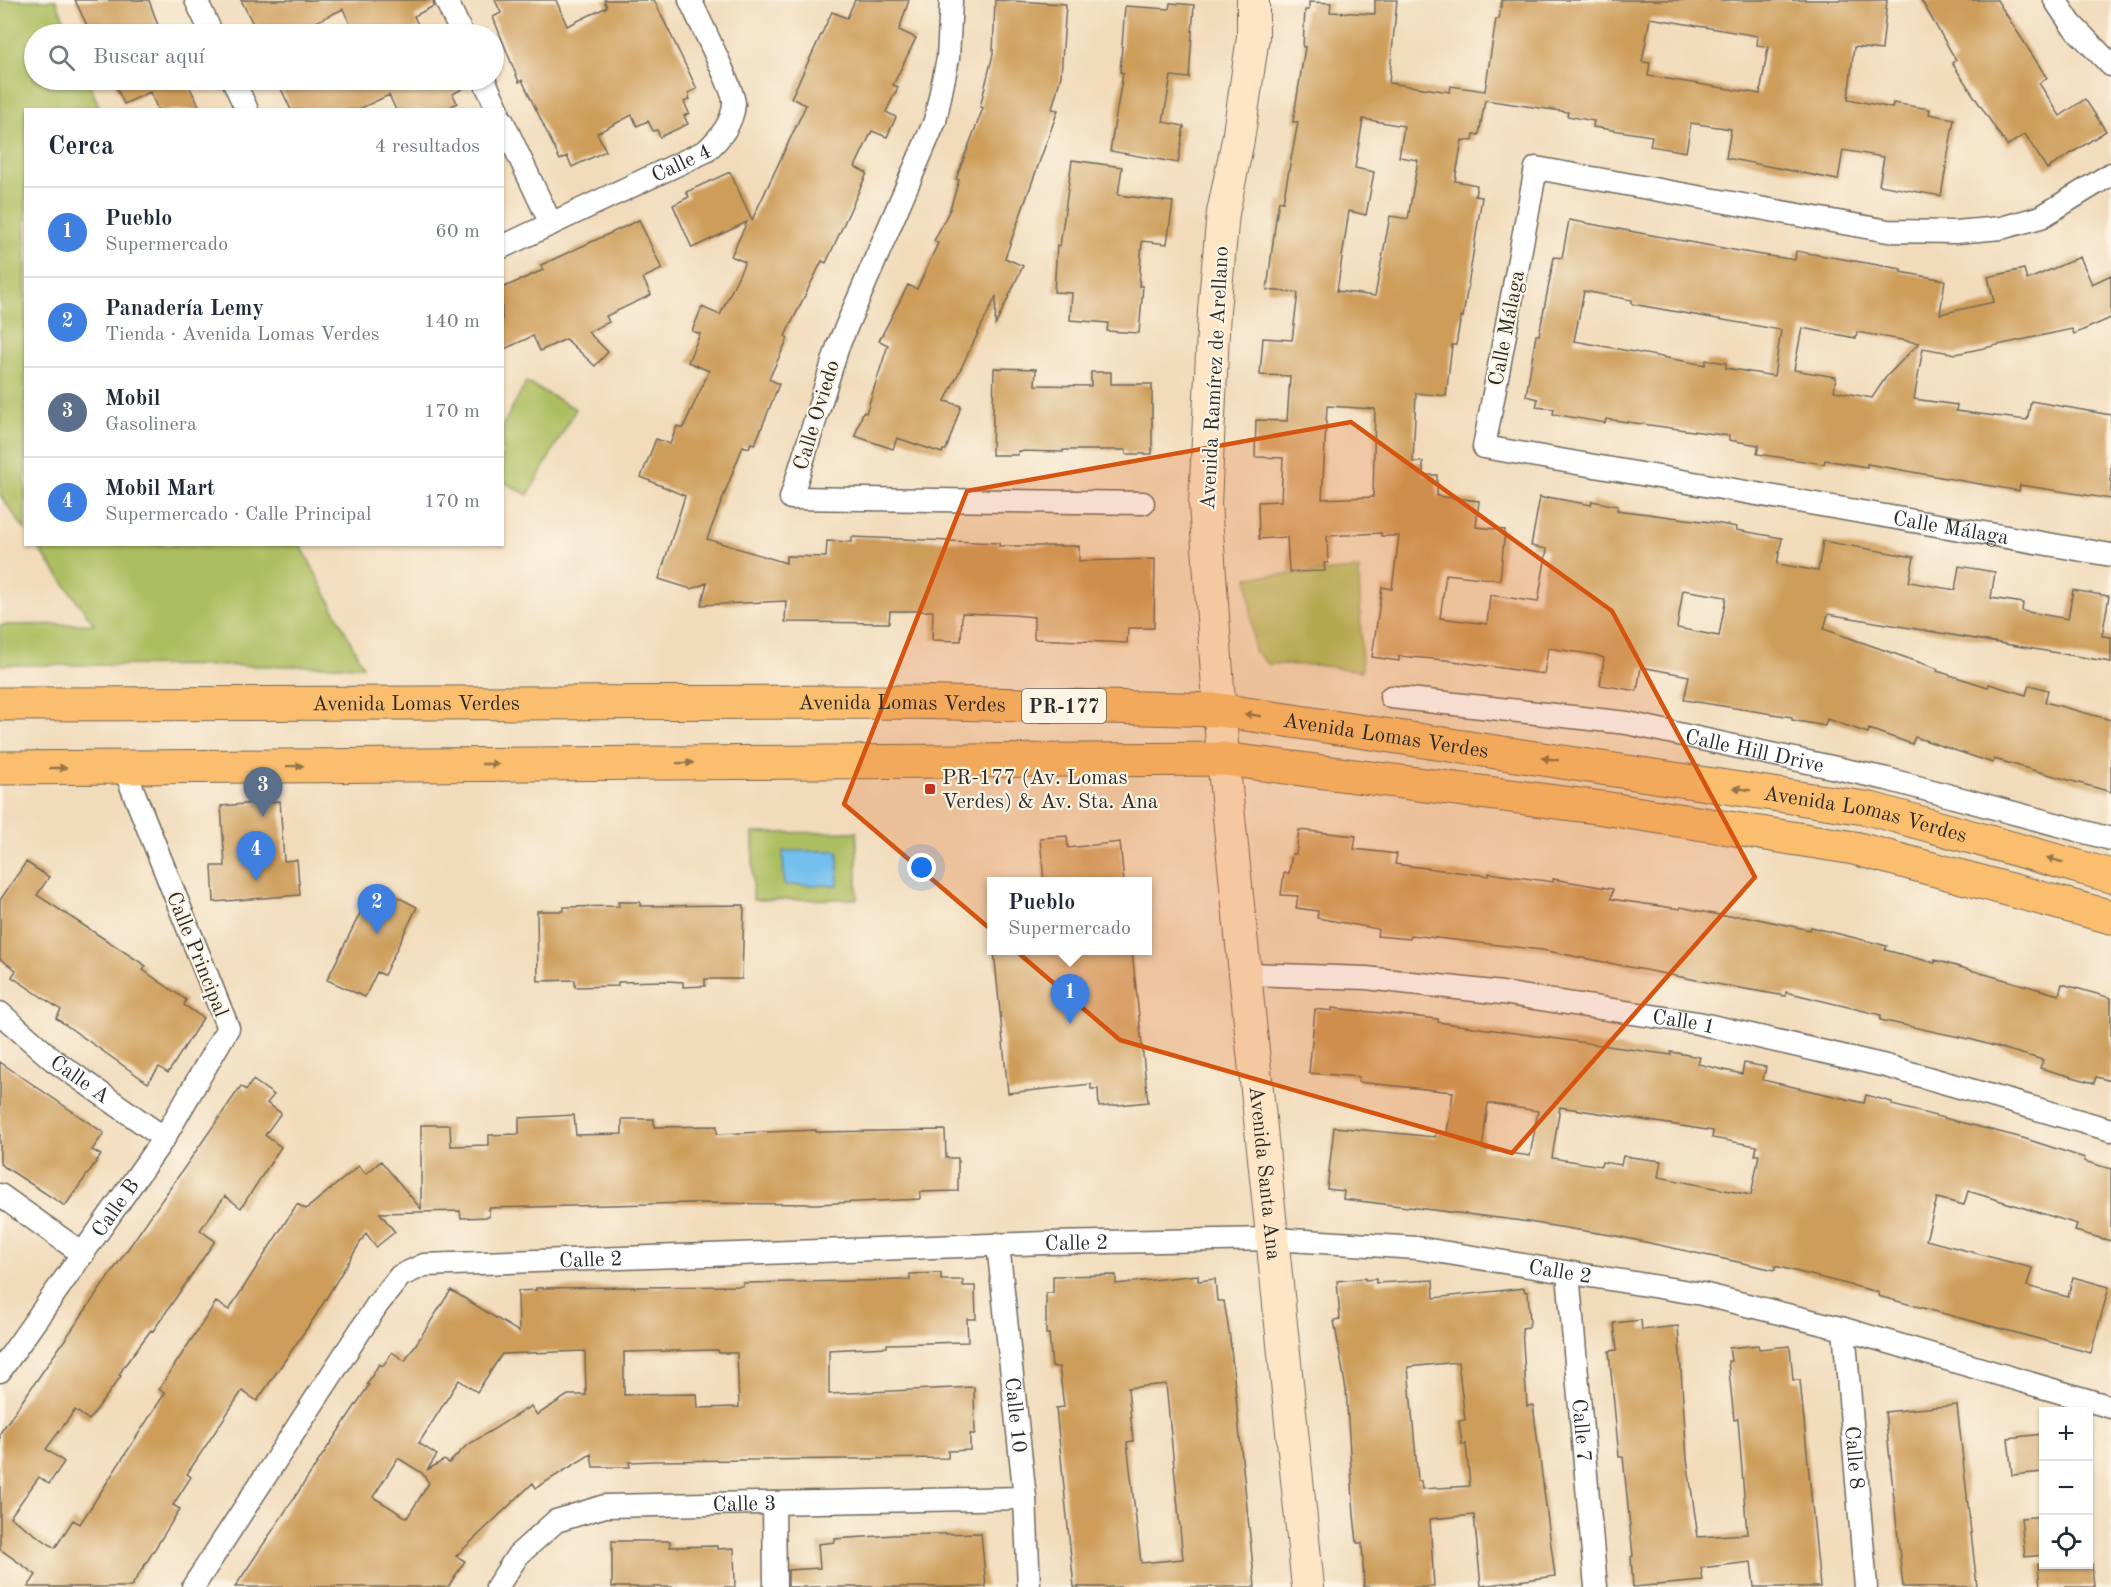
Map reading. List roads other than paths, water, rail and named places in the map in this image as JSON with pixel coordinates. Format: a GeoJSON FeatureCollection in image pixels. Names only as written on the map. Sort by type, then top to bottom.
{"type":"FeatureCollection","features":[{"type":"Feature","properties":{"kind":"highway","name":"Avenida Lomas Verdes"},"geometry":{"type":"LineString","coordinates":[[0,704],[908,702],[1220,710],[1871,809],[2111,876]]}},
{"type":"Feature","properties":{"kind":"highway","name":"Avenida Lomas Verdes"},"geometry":{"type":"LineString","coordinates":[[0,768],[1223,759],[1603,808],[1854,848],[2111,917]]}},
{"type":"Feature","properties":{"kind":"street"},"geometry":{"type":"LineString","coordinates":[[196,0],[207,24]]}},
{"type":"Feature","properties":{"kind":"street"},"geometry":{"type":"LineString","coordinates":[[446,0],[457,24]]}},
{"type":"Feature","properties":{"kind":"street","name":"Calle 4"},"geometry":{"type":"LineString","coordinates":[[504,246],[706,151],[721,137],[730,119],[735,101],[690,0]]}},
{"type":"Feature","properties":{"kind":"street","name":"Calle Oviedo"},"geometry":{"type":"LineString","coordinates":[[951,0],[948,58],[935,121],[837,346],[790,498],[1143,503]]}},
{"type":"Feature","properties":{"kind":"street","name":"Avenida Ramírez de Arellano"},"geometry":{"type":"LineString","coordinates":[[1223,759],[1205,504],[1213,332],[1223,213],[1238,140],[1253,37],[1253,0]]}},
{"type":"Feature","properties":{"kind":"street"},"geometry":{"type":"LineString","coordinates":[[2055,0],[2071,24],[2111,65]]}},
{"type":"Feature","properties":{"kind":"street"},"geometry":{"type":"LineString","coordinates":[[238,90],[246,108]]}},
{"type":"Feature","properties":{"kind":"street"},"geometry":{"type":"LineString","coordinates":[[489,90],[497,108]]}},
{"type":"Feature","properties":{"kind":"street"},"geometry":{"type":"LineString","coordinates":[[504,124],[551,224]]}},
{"type":"Feature","properties":{"kind":"street","name":"Calle Málaga"},"geometry":{"type":"LineString","coordinates":[[2111,174],[2041,218],[2001,228],[1956,232],[1888,231],[1536,168],[1484,447],[2111,555]]}},
{"type":"Feature","properties":{"kind":"street","name":"Calle Hill Drive"},"geometry":{"type":"LineString","coordinates":[[1391,697],[1627,723],[1887,779],[2111,839]]}},
{"type":"Feature","properties":{"kind":"street","name":"Avenida Santa Ana"},"geometry":{"type":"LineString","coordinates":[[1223,759],[1308,1587]]}},
{"type":"Feature","properties":{"kind":"street","name":"Calle Principal"},"geometry":{"type":"LineString","coordinates":[[123,768],[228,1028],[147,1163]]}},
{"type":"Feature","properties":{"kind":"street","name":"Calle 1"},"geometry":{"type":"LineString","coordinates":[[1246,974],[1377,979],[1502,993],[1698,1023],[1886,1066],[2111,1130]]}},
{"type":"Feature","properties":{"kind":"street","name":"Calle A"},"geometry":{"type":"LineString","coordinates":[[0,1013],[52,1059],[164,1138]]}},
{"type":"Feature","properties":{"kind":"street","name":"Calle B"},"geometry":{"type":"LineString","coordinates":[[0,1371],[147,1163]]}},
{"type":"Feature","properties":{"kind":"street"},"geometry":{"type":"LineString","coordinates":[[0,1195],[83,1254]]}},
{"type":"Feature","properties":{"kind":"street","name":"Calle 2"},"geometry":{"type":"LineString","coordinates":[[193,1587],[377,1305],[400,1276],[424,1265],[998,1244],[1274,1239],[1418,1248],[1702,1294],[1844,1329],[2111,1407]]}},
{"type":"Feature","properties":{"kind":"street","name":"Calle 10"},"geometry":{"type":"LineString","coordinates":[[998,1244],[1025,1498],[1029,1587]]}},
{"type":"Feature","properties":{"kind":"street","name":"Calle 7"},"geometry":{"type":"LineString","coordinates":[[1568,1273],[1596,1587]]}},
{"type":"Feature","properties":{"kind":"street","name":"Calle 8"},"geometry":{"type":"LineString","coordinates":[[1844,1329],[1866,1587]]}},
{"type":"Feature","properties":{"kind":"street","name":"Calle 3"},"geometry":{"type":"LineString","coordinates":[[497,1587],[518,1555],[556,1521],[604,1506],[1025,1498]]}},
{"type":"Feature","properties":{"kind":"street"},"geometry":{"type":"LineString","coordinates":[[774,1503],[775,1587]]}},
{"type":"Feature","properties":{"kind":"water"},"geometry":{"type":"Polygon","coordinates":[[[783,851],[838,851],[838,885],[784,885],[783,851]]]}},
{"type":"Feature","properties":{"kind":"place","name":"PR-177 (Av. Lomas Verdes) & Av. Sta. Ana"},"geometry":{"type":"Point","coordinates":[930,789]}},
{"type":"Feature","properties":{"kind":"place","name":"Mobil"},"geometry":{"type":"Point","coordinates":[263,817]}},
{"type":"Feature","properties":{"kind":"place","name":"Mobil Mart"},"geometry":{"type":"Point","coordinates":[256,881]}},
{"type":"Feature","properties":{"kind":"place","name":"Panadería Lemy"},"geometry":{"type":"Point","coordinates":[377,934]}},
{"type":"Feature","properties":{"kind":"place","name":"Pueblo"},"geometry":{"type":"Point","coordinates":[1070,1024]}}]}
